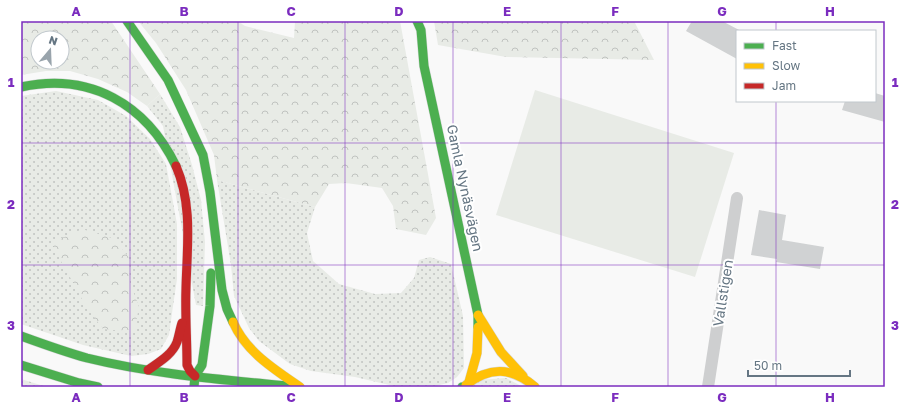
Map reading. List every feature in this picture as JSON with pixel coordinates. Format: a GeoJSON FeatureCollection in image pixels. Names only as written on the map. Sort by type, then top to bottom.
{"type":"FeatureCollection","features":[{"type":"Feature","properties":{"kind":"main road"},"geometry":{"type":"LineString","coordinates":[[127,21],[168,80],[203,155],[210,192],[222,290],[227,309],[237,332],[251,350],[266,364],[300,387]]}},
{"type":"Feature","properties":{"kind":"main road","name":"Gamla Nynäsvägen"},"geometry":{"type":"LineString","coordinates":[[412,23],[421,30],[424,66],[478,315],[477,353],[465,386]]}},
{"type":"Feature","properties":{"kind":"main road","name":"Gamla Nynäsvägen"},"geometry":{"type":"LineString","coordinates":[[413,38],[424,66]]}},
{"type":"Feature","properties":{"kind":"main road"},"geometry":{"type":"LineString","coordinates":[[21,87],[37,83],[59,82],[81,85],[102,92],[118,100],[136,112],[151,126],[167,148],[181,179],[188,215],[186,306],[187,365],[195,376]]}},
{"type":"Feature","properties":{"kind":"main road"},"geometry":{"type":"LineString","coordinates":[[194,387],[195,376],[202,365],[210,306],[213,220]]}},
{"type":"Feature","properties":{"kind":"main road"},"geometry":{"type":"LineString","coordinates":[[148,370],[164,359],[174,349],[186,306]]}},
{"type":"Feature","properties":{"kind":"main road","name":"Gamla Nynäsvägen"},"geometry":{"type":"LineString","coordinates":[[478,315],[500,352],[524,378]]}},
{"type":"Feature","properties":{"kind":"main road"},"geometry":{"type":"LineString","coordinates":[[21,336],[66,351],[111,363],[148,370],[303,387]]}},
{"type":"Feature","properties":{"kind":"main road"},"geometry":{"type":"LineString","coordinates":[[21,364],[79,383],[98,387]]}},
{"type":"Feature","properties":{"kind":"main road"},"geometry":{"type":"LineString","coordinates":[[465,386],[480,374],[494,371],[510,371],[524,378],[535,387]]}},
{"type":"Feature","properties":{"kind":"street","name":"Vallstigen"},"geometry":{"type":"LineString","coordinates":[[708,387],[737,198]]}},
{"type":"Feature","properties":{"kind":"green space"},"geometry":{"type":"Polygon","coordinates":[[[21,21],[111,21],[160,94],[147,106],[127,92],[98,79],[70,71],[46,71],[21,75],[21,21]]]}},
{"type":"Feature","properties":{"kind":"green space"},"geometry":{"type":"Polygon","coordinates":[[[138,21],[237,21],[245,26],[294,38],[295,21],[400,21],[436,218],[426,235],[396,229],[393,206],[382,188],[346,183],[329,184],[315,207],[217,180],[214,155],[186,90],[156,43],[138,21]]]}},
{"type":"Feature","properties":{"kind":"green space"},"geometry":{"type":"Polygon","coordinates":[[[434,21],[634,21],[654,60],[506,57],[438,45],[434,21]]]}},
{"type":"Feature","properties":{"kind":"green space"},"geometry":{"type":"Polygon","coordinates":[[[535,90],[734,153],[695,277],[496,215],[535,90]]]}},
{"type":"Feature","properties":{"kind":"green space"},"geometry":{"type":"Polygon","coordinates":[[[56,91],[98,100],[126,116],[150,139],[166,164],[177,224],[177,279],[169,335],[161,349],[148,354],[131,356],[83,345],[21,324],[21,96],[56,91]]]}},
{"type":"Feature","properties":{"kind":"green space"},"geometry":{"type":"Polygon","coordinates":[[[160,94],[180,127],[201,200],[205,242],[203,306],[196,305],[163,126],[147,106],[160,94]]]}},
{"type":"Feature","properties":{"kind":"green space"},"geometry":{"type":"Polygon","coordinates":[[[217,180],[315,207],[307,233],[313,261],[339,284],[375,294],[401,293],[414,278],[419,260],[430,257],[451,264],[463,316],[464,368],[457,377],[448,383],[431,387],[398,387],[355,377],[311,371],[290,364],[259,341],[249,328],[234,296],[231,265],[217,180]]]}},
{"type":"Feature","properties":{"kind":"green space"},"geometry":{"type":"Polygon","coordinates":[[[82,229],[115,239],[129,258],[130,283],[139,307],[134,332],[103,329],[87,308],[51,243],[82,229]]]}},
{"type":"Feature","properties":{"kind":"green space"},"geometry":{"type":"Polygon","coordinates":[[[506,378],[523,387],[470,387],[478,380],[506,378]]]}},
{"type":"Feature","properties":{"kind":"green space"},"geometry":{"type":"Polygon","coordinates":[[[21,379],[47,387],[21,387],[21,379]]]}},
{"type":"Feature","properties":{"kind":"building"},"geometry":{"type":"Polygon","coordinates":[[[692,21],[722,21],[739,30],[736,30],[736,58],[686,31],[692,21]]]}},
{"type":"Feature","properties":{"kind":"building"},"geometry":{"type":"Polygon","coordinates":[[[876,93],[885,96],[885,122],[842,110],[845,102],[876,102],[876,93]]]}},
{"type":"Feature","properties":{"kind":"building"},"geometry":{"type":"Polygon","coordinates":[[[759,210],[786,215],[782,240],[824,247],[820,269],[776,262],[777,259],[751,255],[759,210]]]}},
{"type":"Feature","properties":{"kind":"traffic: fast"},"geometry":{"type":"LineString","coordinates":[[127,21],[168,80],[203,155],[210,192],[222,290],[227,309],[233,322]]}},
{"type":"Feature","properties":{"kind":"traffic: fast"},"geometry":{"type":"LineString","coordinates":[[417,21],[421,30],[424,66],[478,315],[478,327]]}},
{"type":"Feature","properties":{"kind":"traffic: fast"},"geometry":{"type":"LineString","coordinates":[[21,87],[46,84],[70,84],[92,89],[113,98],[132,110],[149,125],[164,144],[176,166]]}},
{"type":"Feature","properties":{"kind":"traffic: fast"},"geometry":{"type":"LineString","coordinates":[[194,387],[195,376],[202,365],[210,306],[211,273]]}},
{"type":"Feature","properties":{"kind":"traffic: fast"},"geometry":{"type":"LineString","coordinates":[[21,336],[62,351],[87,358],[139,369],[298,387]]}},
{"type":"Feature","properties":{"kind":"traffic: fast"},"geometry":{"type":"LineString","coordinates":[[21,365],[79,383],[98,387]]}},
{"type":"Feature","properties":{"kind":"traffic: slow"},"geometry":{"type":"LineString","coordinates":[[478,315],[501,352],[523,376]]}},
{"type":"Feature","properties":{"kind":"traffic: slow"},"geometry":{"type":"LineString","coordinates":[[233,322],[245,342],[253,351],[300,387]]}},
{"type":"Feature","properties":{"kind":"traffic: slow"},"geometry":{"type":"LineString","coordinates":[[469,382],[477,353],[478,327]]}},
{"type":"Feature","properties":{"kind":"traffic: slow"},"geometry":{"type":"LineString","coordinates":[[466,385],[484,374],[501,371],[518,376],[535,387]]}},
{"type":"Feature","properties":{"kind":"traffic: jam"},"geometry":{"type":"LineString","coordinates":[[176,166],[185,196],[188,226],[186,298],[187,365],[195,376]]}},
{"type":"Feature","properties":{"kind":"traffic: jam"},"geometry":{"type":"LineString","coordinates":[[148,370],[165,358],[175,347],[182,323]]}}]}
